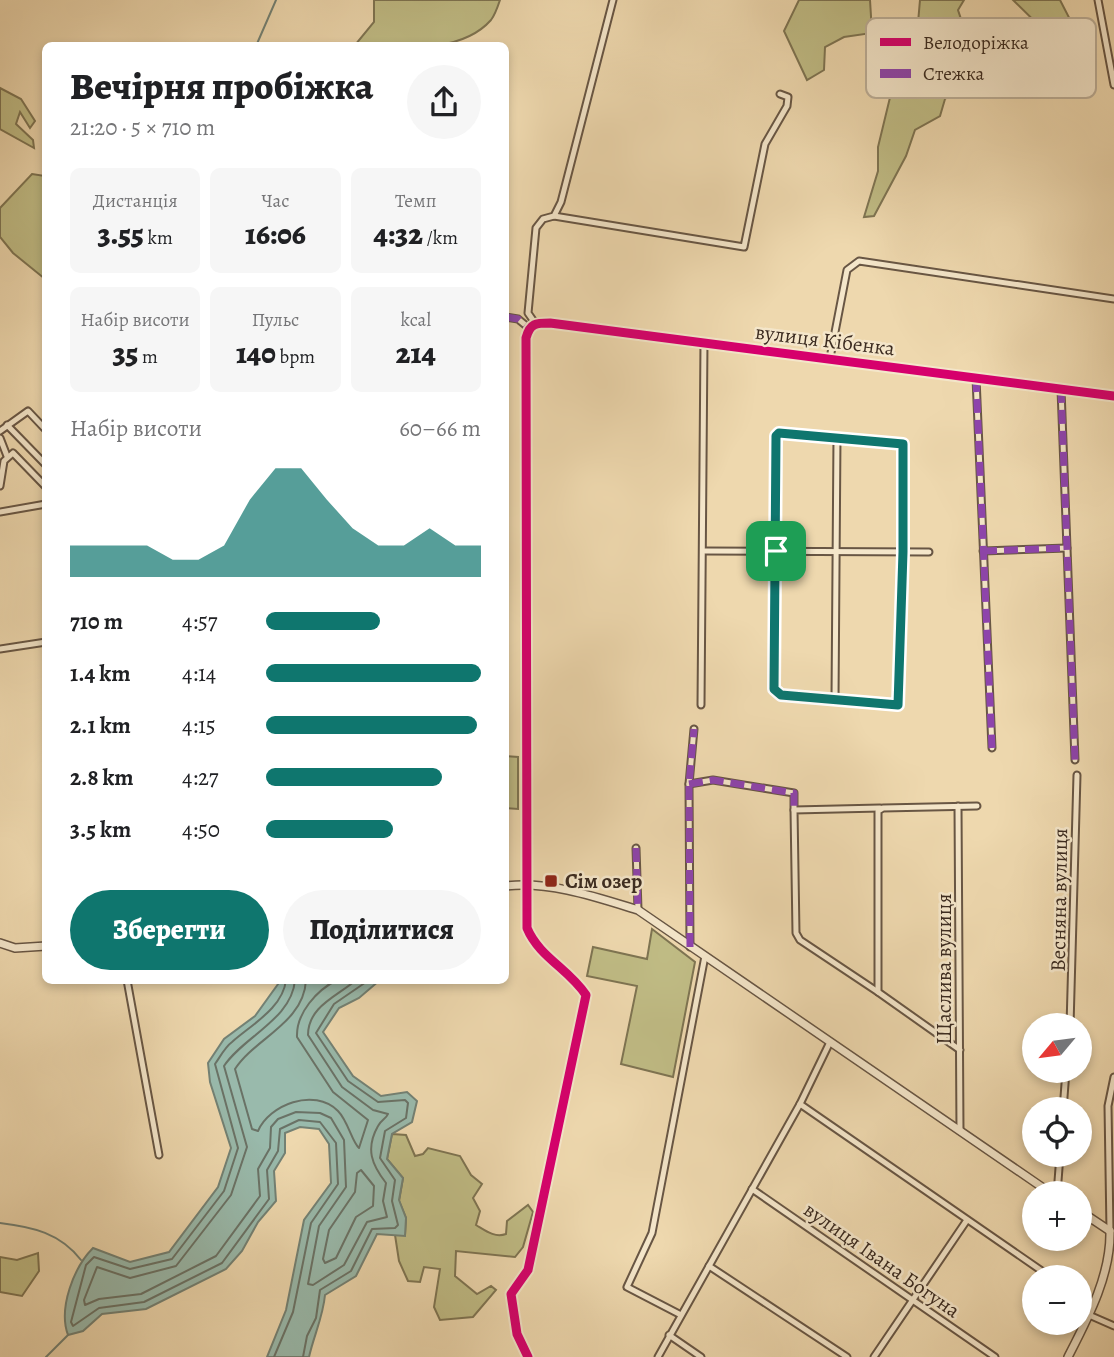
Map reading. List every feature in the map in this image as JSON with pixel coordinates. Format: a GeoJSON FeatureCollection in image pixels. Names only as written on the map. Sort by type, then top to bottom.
{"type":"FeatureCollection","features":[{"type":"Feature","properties":{"kind":"street"},"geometry":{"type":"LineString","coordinates":[[554,216],[578,139],[613,0]]}},
{"type":"Feature","properties":{"kind":"street"},"geometry":{"type":"LineString","coordinates":[[1098,0],[1114,85]]}},
{"type":"Feature","properties":{"kind":"street"},"geometry":{"type":"LineString","coordinates":[[528,1357],[517,1334],[511,1294],[528,1270],[586,995],[577,982],[534,945],[527,928],[526,351],[532,326],[528,313],[536,228],[543,219],[554,216],[744,247],[765,144],[787,106],[788,97],[780,94]]}},
{"type":"Feature","properties":{"kind":"street"},"geometry":{"type":"LineString","coordinates":[[830,358],[847,270],[859,261],[1114,299]]}},
{"type":"Feature","properties":{"kind":"street","name":"вулиця Кібенка"},"geometry":{"type":"LineString","coordinates":[[509,318],[532,326],[704,342],[1114,396]]}},
{"type":"Feature","properties":{"kind":"street"},"geometry":{"type":"LineString","coordinates":[[701,705],[705,551],[704,342]]}},
{"type":"Feature","properties":{"kind":"street"},"geometry":{"type":"LineString","coordinates":[[976,378],[992,748]]}},
{"type":"Feature","properties":{"kind":"street"},"geometry":{"type":"LineString","coordinates":[[1061,389],[1075,760]]}},
{"type":"Feature","properties":{"kind":"street"},"geometry":{"type":"LineString","coordinates":[[0,431],[28,411],[42,425]]}},
{"type":"Feature","properties":{"kind":"street"},"geometry":{"type":"LineString","coordinates":[[7,425],[42,461]]}},
{"type":"Feature","properties":{"kind":"street"},"geometry":{"type":"LineString","coordinates":[[789,433],[837,437],[903,444],[900,703],[895,706],[781,695],[774,689],[776,436],[789,433]]}},
{"type":"Feature","properties":{"kind":"street"},"geometry":{"type":"LineString","coordinates":[[835,700],[837,437]]}},
{"type":"Feature","properties":{"kind":"street"},"geometry":{"type":"LineString","coordinates":[[0,438],[7,456],[0,486]]}},
{"type":"Feature","properties":{"kind":"street"},"geometry":{"type":"LineString","coordinates":[[7,456],[13,453],[42,483]]}},
{"type":"Feature","properties":{"kind":"street"},"geometry":{"type":"LineString","coordinates":[[0,512],[42,506]]}},
{"type":"Feature","properties":{"kind":"street"},"geometry":{"type":"LineString","coordinates":[[983,551],[1067,548]]}},
{"type":"Feature","properties":{"kind":"street"},"geometry":{"type":"LineString","coordinates":[[705,551],[929,552]]}},
{"type":"Feature","properties":{"kind":"street"},"geometry":{"type":"LineString","coordinates":[[0,649],[42,643]]}},
{"type":"Feature","properties":{"kind":"street"},"geometry":{"type":"LineString","coordinates":[[690,947],[689,785],[694,729]]}},
{"type":"Feature","properties":{"kind":"street","name":"Весняна вулиця"},"geometry":{"type":"LineString","coordinates":[[1070,1013],[1077,775]]}},
{"type":"Feature","properties":{"kind":"street"},"geometry":{"type":"LineString","coordinates":[[689,785],[713,780],[794,793],[796,933],[800,940],[960,1050]]}},
{"type":"Feature","properties":{"kind":"street","name":"Щаслива вулиця"},"geometry":{"type":"LineString","coordinates":[[958,806],[960,1131]]}},
{"type":"Feature","properties":{"kind":"street"},"geometry":{"type":"LineString","coordinates":[[794,810],[977,806]]}},
{"type":"Feature","properties":{"kind":"street"},"geometry":{"type":"LineString","coordinates":[[878,992],[880,808]]}},
{"type":"Feature","properties":{"kind":"street"},"geometry":{"type":"LineString","coordinates":[[636,848],[638,910]]}},
{"type":"Feature","properties":{"kind":"street"},"geometry":{"type":"LineString","coordinates":[[509,886],[525,884],[586,894],[638,910],[1035,1181]]}},
{"type":"Feature","properties":{"kind":"street"},"geometry":{"type":"LineString","coordinates":[[0,943],[15,948],[42,946]]}},
{"type":"Feature","properties":{"kind":"street"},"geometry":{"type":"LineString","coordinates":[[681,1315],[626,1287],[652,1233],[705,956]]}},
{"type":"Feature","properties":{"kind":"street"},"geometry":{"type":"LineString","coordinates":[[128,984],[159,1156]]}},
{"type":"Feature","properties":{"kind":"street"},"geometry":{"type":"LineString","coordinates":[[658,1357],[800,1104],[830,1042]]}},
{"type":"Feature","properties":{"kind":"street"},"geometry":{"type":"LineString","coordinates":[[1093,1305],[1112,1228],[1108,1106],[1114,1077]]}},
{"type":"Feature","properties":{"kind":"street"},"geometry":{"type":"LineString","coordinates":[[800,1104],[1033,1265]]}},
{"type":"Feature","properties":{"kind":"street","name":"вулиця Івана Богуна"},"geometry":{"type":"LineString","coordinates":[[752,1189],[995,1357]]}},
{"type":"Feature","properties":{"kind":"street"},"geometry":{"type":"LineString","coordinates":[[1092,1217],[1112,1228]]}},
{"type":"Feature","properties":{"kind":"street"},"geometry":{"type":"LineString","coordinates":[[874,1357],[967,1220]]}},
{"type":"Feature","properties":{"kind":"street"},"geometry":{"type":"LineString","coordinates":[[709,1266],[847,1357]]}},
{"type":"Feature","properties":{"kind":"street"},"geometry":{"type":"LineString","coordinates":[[1092,1316],[1114,1326]]}},
{"type":"Feature","properties":{"kind":"street"},"geometry":{"type":"LineString","coordinates":[[669,1335],[701,1357]]}},
{"type":"Feature","properties":{"kind":"street"},"geometry":{"type":"LineString","coordinates":[[1068,1357],[1079,1335]]}},
{"type":"Feature","properties":{"kind":"shaded area"},"geometry":{"type":"Polygon","coordinates":[[[374,0],[500,0],[491,20],[478,31],[452,42],[357,42],[374,22],[374,0]]]}},
{"type":"Feature","properties":{"kind":"shaded area"},"geometry":{"type":"Polygon","coordinates":[[[799,0],[870,0],[871,18],[866,18],[866,34],[844,37],[825,47],[824,70],[807,80],[784,31],[799,0]]]}},
{"type":"Feature","properties":{"kind":"shaded area"},"geometry":{"type":"Polygon","coordinates":[[[920,0],[964,0],[958,10],[961,18],[918,18],[920,0]]]}},
{"type":"Feature","properties":{"kind":"shaded area"},"geometry":{"type":"Polygon","coordinates":[[[1013,0],[1060,0],[1069,18],[1031,18],[1013,0]]]}},
{"type":"Feature","properties":{"kind":"shaded area"},"geometry":{"type":"Polygon","coordinates":[[[0,88],[21,99],[35,121],[30,128],[20,112],[16,124],[33,140],[34,148],[0,129],[0,88]]]}},
{"type":"Feature","properties":{"kind":"shaded area"},"geometry":{"type":"Polygon","coordinates":[[[890,98],[946,98],[940,116],[915,130],[906,156],[874,216],[864,217],[878,171],[878,147],[890,98]]]}},
{"type":"Feature","properties":{"kind":"shaded area"},"geometry":{"type":"Polygon","coordinates":[[[32,174],[42,176],[42,277],[13,253],[0,237],[0,208],[32,174]]]}},
{"type":"Feature","properties":{"kind":"shaded area"},"geometry":{"type":"Polygon","coordinates":[[[509,756],[518,757],[518,809],[509,808],[509,756]]]}},
{"type":"Feature","properties":{"kind":"shaded area"},"geometry":{"type":"Polygon","coordinates":[[[652,929],[695,962],[673,1077],[621,1064],[637,986],[587,976],[593,947],[647,959],[652,929]]]}},
{"type":"Feature","properties":{"kind":"shaded area"},"geometry":{"type":"Polygon","coordinates":[[[392,1134],[406,1135],[415,1156],[423,1154],[428,1148],[460,1156],[471,1175],[482,1184],[473,1198],[480,1211],[476,1225],[487,1232],[506,1234],[507,1221],[528,1205],[533,1212],[523,1247],[515,1257],[456,1251],[455,1276],[477,1294],[491,1286],[496,1290],[473,1317],[440,1320],[434,1307],[440,1269],[424,1267],[420,1282],[408,1281],[399,1261],[395,1235],[405,1235],[406,1218],[399,1201],[403,1178],[387,1159],[392,1134]]]}},
{"type":"Feature","properties":{"kind":"shaded area"},"geometry":{"type":"Polygon","coordinates":[[[38,1253],[39,1271],[22,1296],[0,1292],[0,1257],[17,1260],[38,1253]]]}},
{"type":"Feature","properties":{"kind":"water"},"geometry":{"type":"Polygon","coordinates":[[[278,984],[375,984],[359,998],[339,1008],[323,1032],[353,1076],[381,1096],[407,1092],[417,1101],[412,1122],[392,1134],[387,1159],[403,1178],[399,1200],[406,1218],[405,1236],[377,1234],[356,1276],[325,1295],[309,1357],[267,1357],[286,1310],[304,1220],[331,1183],[329,1144],[319,1129],[300,1127],[285,1133],[285,1153],[274,1171],[276,1201],[258,1222],[242,1251],[226,1269],[146,1309],[102,1314],[83,1331],[68,1335],[65,1313],[70,1288],[80,1266],[93,1248],[130,1262],[169,1252],[218,1187],[231,1148],[210,1082],[208,1063],[224,1039],[255,1016],[278,984]]]}},
{"type":"Feature","properties":{"kind":"waterway"},"geometry":{"type":"LineString","coordinates":[[258,42],[276,0]]}},
{"type":"Feature","properties":{"kind":"waterway"},"geometry":{"type":"LineString","coordinates":[[0,1223],[55,1237],[81,1260]]}},
{"type":"Feature","properties":{"kind":"waterway"},"geometry":{"type":"LineString","coordinates":[[46,1357],[68,1335]]}},
{"type":"Feature","properties":{"kind":"marked path"},"geometry":{"type":"LineString","coordinates":[[509,318],[518,319],[529,328]]}},
{"type":"Feature","properties":{"kind":"marked path"},"geometry":{"type":"LineString","coordinates":[[976,378],[992,748]]}},
{"type":"Feature","properties":{"kind":"marked path"},"geometry":{"type":"LineString","coordinates":[[1061,389],[1075,760]]}},
{"type":"Feature","properties":{"kind":"marked path"},"geometry":{"type":"LineString","coordinates":[[983,551],[1067,548]]}},
{"type":"Feature","properties":{"kind":"marked path"},"geometry":{"type":"LineString","coordinates":[[690,947],[689,784],[694,729]]}},
{"type":"Feature","properties":{"kind":"marked path"},"geometry":{"type":"LineString","coordinates":[[689,784],[713,780],[794,793],[794,810]]}},
{"type":"Feature","properties":{"kind":"marked path"},"geometry":{"type":"LineString","coordinates":[[636,848],[638,910]]}},
{"type":"Feature","properties":{"kind":"cycle path"},"geometry":{"type":"LineString","coordinates":[[528,1357],[517,1334],[511,1294],[528,1270],[586,995],[546,955],[527,928],[526,338],[529,329],[537,324],[550,323],[1114,396]]}},
{"type":"Feature","properties":{"kind":"cycle path"},"geometry":{"type":"LineString","coordinates":[[779,433],[903,444],[898,705],[781,695],[774,689],[776,436],[779,433]]}},
{"type":"Feature","properties":{"kind":"place","name":"Сім озер"},"geometry":{"type":"Point","coordinates":[551,881]}},
{"type":"Feature","properties":{"kind":"route"},"geometry":{"type":"LineString","coordinates":[[779,433],[903,444],[898,705],[777,693],[773,684],[776,551],[776,436],[779,433]]}}]}
